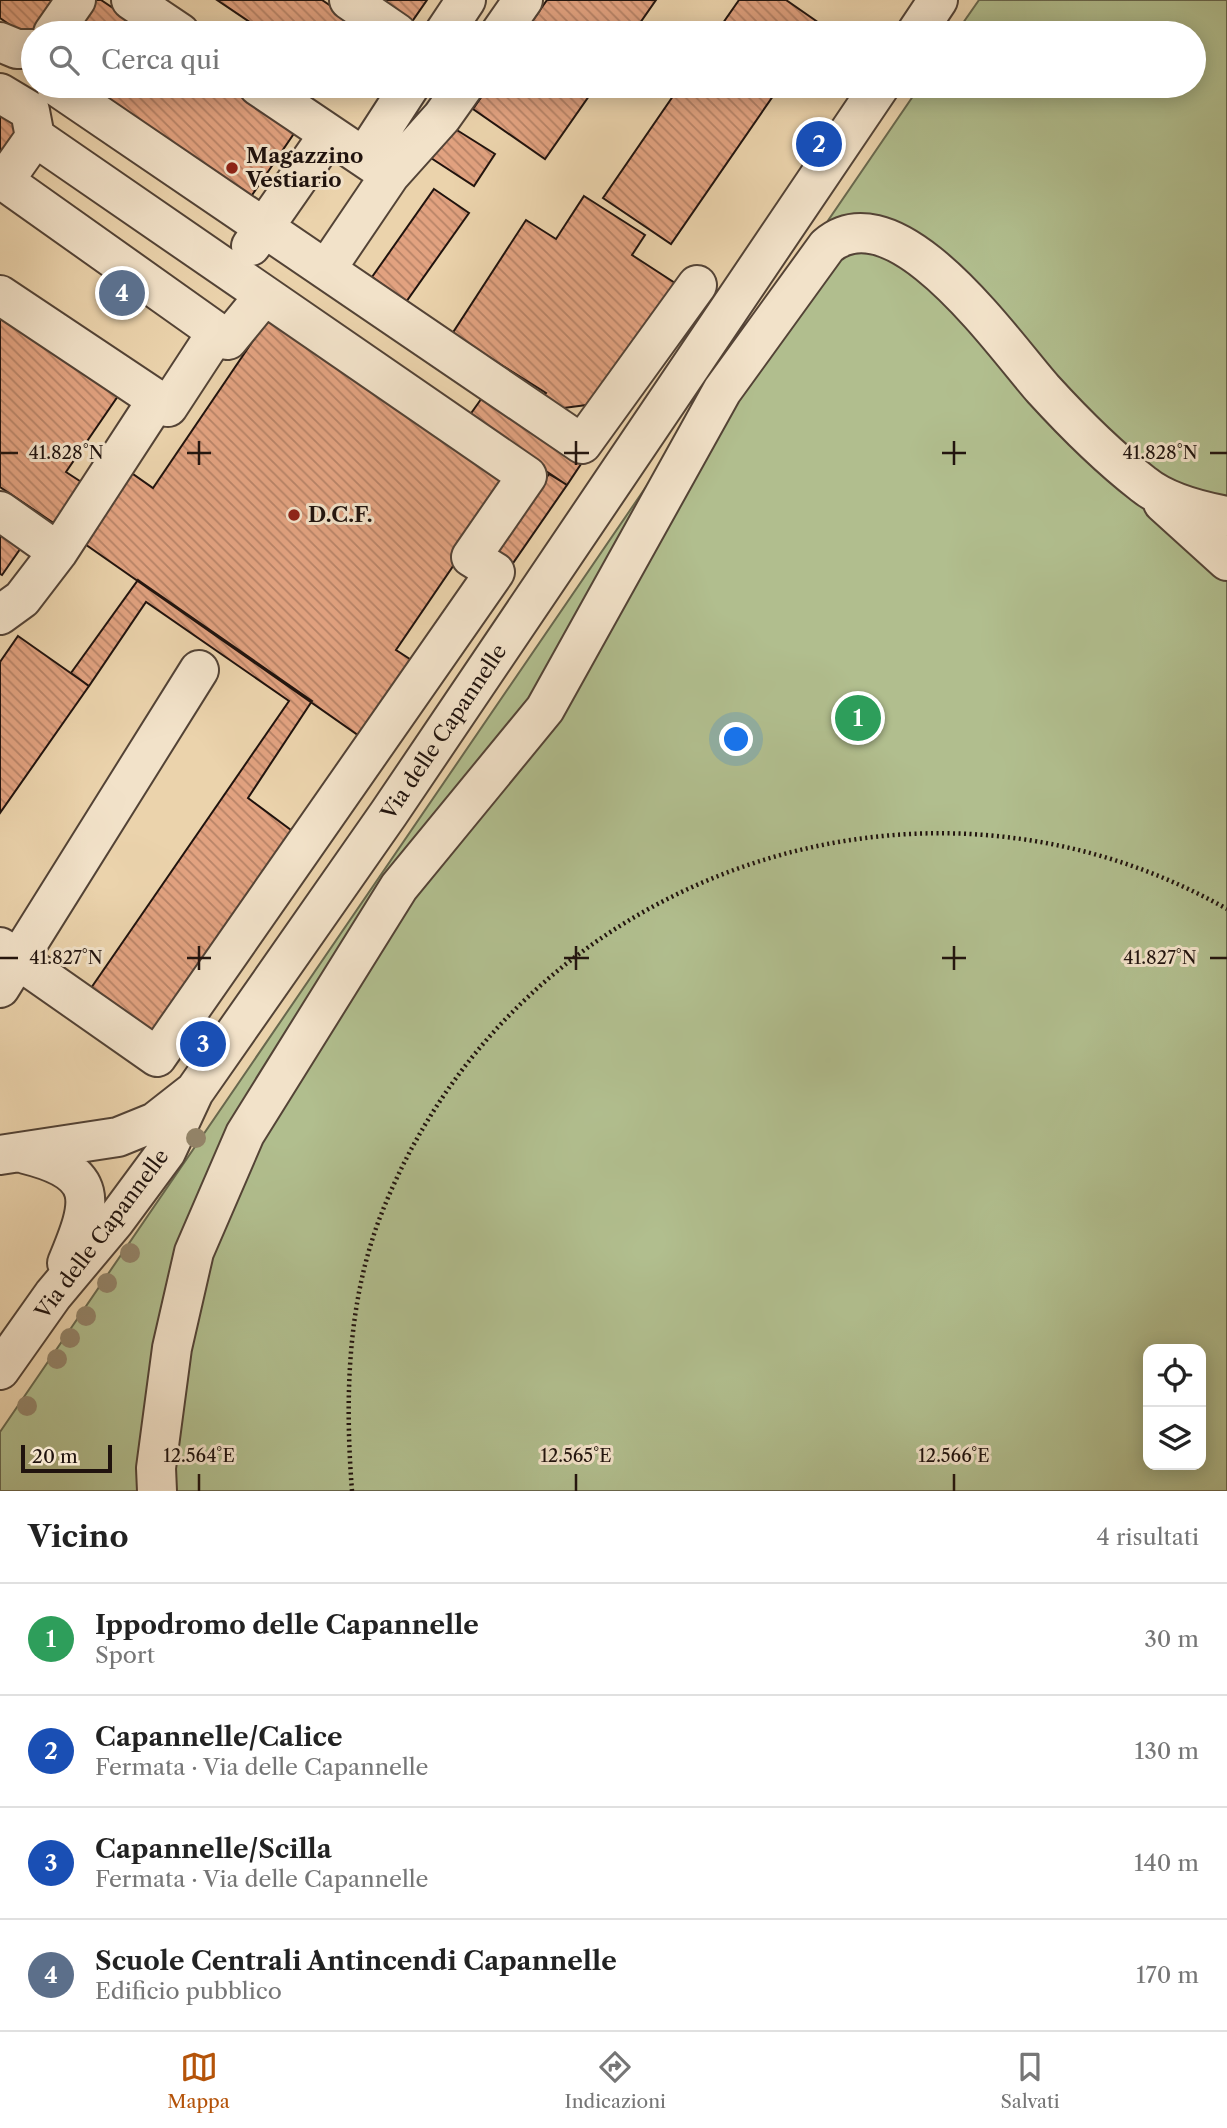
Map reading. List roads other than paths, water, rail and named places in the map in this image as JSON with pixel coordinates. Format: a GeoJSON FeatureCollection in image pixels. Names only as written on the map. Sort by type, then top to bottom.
{"type":"FeatureCollection","features":[{"type":"Feature","properties":{"kind":"street"},"geometry":{"type":"LineString","coordinates":[[53,21],[76,0]]}},
{"type":"Feature","properties":{"kind":"street"},"geometry":{"type":"LineString","coordinates":[[131,0],[162,21]]}},
{"type":"Feature","properties":{"kind":"street"},"geometry":{"type":"LineString","coordinates":[[349,0],[380,21]]}},
{"type":"Feature","properties":{"kind":"street"},"geometry":{"type":"LineString","coordinates":[[452,21],[466,0]]}},
{"type":"Feature","properties":{"kind":"street"},"geometry":{"type":"LineString","coordinates":[[508,21],[523,0]]}},
{"type":"Feature","properties":{"kind":"street"},"geometry":{"type":"LineString","coordinates":[[924,21],[938,0]]}},
{"type":"Feature","properties":{"kind":"street"},"geometry":{"type":"LineString","coordinates":[[0,93],[30,111],[35,137],[527,476],[471,557],[495,572],[157,1057],[6,965],[199,670]]}},
{"type":"Feature","properties":{"kind":"street"},"geometry":{"type":"LineString","coordinates":[[74,98],[582,444],[697,285]]}},
{"type":"Feature","properties":{"kind":"street"},"geometry":{"type":"LineString","coordinates":[[276,98],[377,166]]}},
{"type":"Feature","properties":{"kind":"street"},"geometry":{"type":"LineString","coordinates":[[327,268],[377,166],[405,98]]}},
{"type":"Feature","properties":{"kind":"street"},"geometry":{"type":"LineString","coordinates":[[377,166],[442,117],[455,98]]}},
{"type":"Feature","properties":{"kind":"street","name":"Via delle Capannelle"},"geometry":{"type":"LineString","coordinates":[[0,1370],[53,1295],[152,1172],[175,1136],[194,1092],[389,813],[872,98]]}},
{"type":"Feature","properties":{"kind":"street"},"geometry":{"type":"LineString","coordinates":[[100,182],[154,183],[250,248],[329,134]]}},
{"type":"Feature","properties":{"kind":"street"},"geometry":{"type":"LineString","coordinates":[[35,137],[4,181],[228,340],[264,296]]}},
{"type":"Feature","properties":{"kind":"street"},"geometry":{"type":"LineString","coordinates":[[156,1491],[156,1468],[172,1348],[194,1252],[245,1134],[399,887],[545,709],[722,391],[827,246],[842,236],[874,235],[893,242],[939,270],[1077,425],[1227,561]]}},
{"type":"Feature","properties":{"kind":"street"},"geometry":{"type":"LineString","coordinates":[[0,295],[168,407],[217,331]]}},
{"type":"Feature","properties":{"kind":"street"},"geometry":{"type":"LineString","coordinates":[[0,615],[22,599],[58,552],[157,400]]}},
{"type":"Feature","properties":{"kind":"street"},"geometry":{"type":"LineString","coordinates":[[1146,487],[1195,508],[1227,516]]}},
{"type":"Feature","properties":{"kind":"street"},"geometry":{"type":"LineString","coordinates":[[0,511],[58,552]]}},
{"type":"Feature","properties":{"kind":"street"},"geometry":{"type":"LineString","coordinates":[[10,1154],[85,1143],[129,1133],[155,1122],[194,1092]]}},
{"type":"Feature","properties":{"kind":"street"},"geometry":{"type":"LineString","coordinates":[[10,1154],[62,1166],[81,1183],[85,1193],[83,1224],[53,1295]]}},
{"type":"Feature","properties":{"kind":"place","name":"Capannelle/Calice"},"geometry":{"type":"Point","coordinates":[819,144]}},
{"type":"Feature","properties":{"kind":"place","name":"Magazzino Vestiario"},"geometry":{"type":"Point","coordinates":[232,168]}},
{"type":"Feature","properties":{"kind":"place","name":"Scuole Centrali Antincendi Capannelle"},"geometry":{"type":"Point","coordinates":[122,293]}},
{"type":"Feature","properties":{"kind":"place","name":"D.C.F."},"geometry":{"type":"Point","coordinates":[294,515]}},
{"type":"Feature","properties":{"kind":"place","name":"Ippodromo delle Capannelle"},"geometry":{"type":"Point","coordinates":[858,718]}},
{"type":"Feature","properties":{"kind":"place","name":"Capannelle/Scilla"},"geometry":{"type":"Point","coordinates":[203,1044]}}]}
